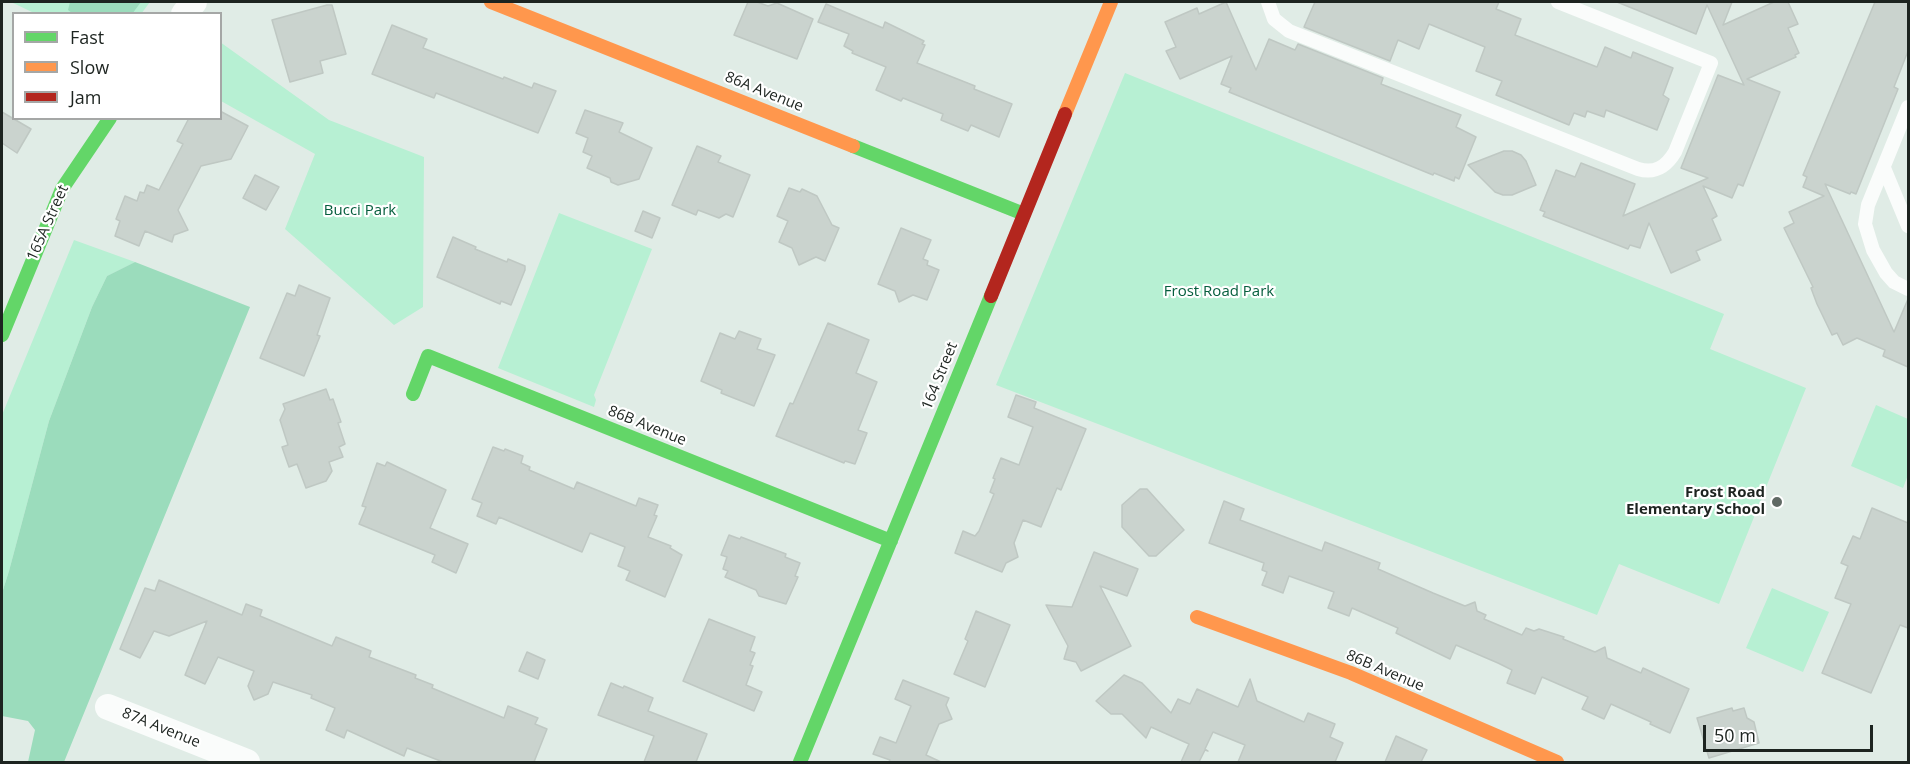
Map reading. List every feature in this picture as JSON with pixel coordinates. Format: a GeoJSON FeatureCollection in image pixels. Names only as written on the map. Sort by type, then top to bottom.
{"type":"FeatureCollection","features":[{"type":"Feature","properties":{"kind":"street","name":"86A Avenue"},"geometry":{"type":"LineString","coordinates":[[491,2],[1024,214]]}},
{"type":"Feature","properties":{"kind":"street","name":"164 Street"},"geometry":{"type":"LineString","coordinates":[[800,762],[1111,2]]}},
{"type":"Feature","properties":{"kind":"street","name":"165A Street"},"geometry":{"type":"LineString","coordinates":[[2,335],[62,189],[109,120]]}},
{"type":"Feature","properties":{"kind":"street","name":"86B Avenue"},"geometry":{"type":"LineString","coordinates":[[413,394],[428,357],[891,540]]}},
{"type":"Feature","properties":{"kind":"street","name":"86B Avenue"},"geometry":{"type":"LineString","coordinates":[[1197,617],[1351,674],[1508,753],[1557,762]]}},
{"type":"Feature","properties":{"kind":"street","name":"87A Avenue"},"geometry":{"type":"LineString","coordinates":[[108,708],[247,762]]}},
{"type":"Feature","properties":{"kind":"lane"},"geometry":{"type":"LineString","coordinates":[[1268,2],[1274,19],[1289,31],[1638,169],[1649,171],[1660,168],[1675,152],[1711,63],[1558,2]]}},
{"type":"Feature","properties":{"kind":"lane"},"geometry":{"type":"LineString","coordinates":[[1908,107],[1866,212],[1866,231],[1886,273],[1894,282],[1908,289]]}},
{"type":"Feature","properties":{"kind":"lane"},"geometry":{"type":"LineString","coordinates":[[1884,168],[1908,226]]}},
{"type":"Feature","properties":{"kind":"green space"},"geometry":{"type":"Polygon","coordinates":[[[11,2],[150,2],[142,12],[32,12],[11,2]]]}},
{"type":"Feature","properties":{"kind":"green space"},"geometry":{"type":"Polygon","coordinates":[[[70,2],[141,2],[134,12],[71,12],[68,10],[70,2]]]}},
{"type":"Feature","properties":{"kind":"green space","name":"Bucci Park"},"geometry":{"type":"Polygon","coordinates":[[[222,43],[329,120],[424,157],[423,307],[394,325],[285,229],[315,154],[222,102],[222,43]]]}},
{"type":"Feature","properties":{"kind":"green space","name":"Frost Road Park"},"geometry":{"type":"Polygon","coordinates":[[[1125,73],[1724,314],[1710,349],[1806,388],[1719,604],[1619,564],[1597,615],[996,385],[1125,73]]]}},
{"type":"Feature","properties":{"kind":"green space"},"geometry":{"type":"Polygon","coordinates":[[[559,213],[652,249],[594,395],[596,400],[594,407],[498,368],[559,213]]]}},
{"type":"Feature","properties":{"kind":"green space"},"geometry":{"type":"Polygon","coordinates":[[[74,240],[135,262],[107,276],[92,307],[49,421],[2,593],[2,415],[74,240]]]}},
{"type":"Feature","properties":{"kind":"green space"},"geometry":{"type":"Polygon","coordinates":[[[135,262],[250,307],[64,762],[28,762],[35,730],[28,721],[2,716],[2,593],[49,421],[92,307],[107,276],[135,262]]]}},
{"type":"Feature","properties":{"kind":"green space"},"geometry":{"type":"Polygon","coordinates":[[[1876,405],[1908,419],[1908,475],[1903,488],[1851,466],[1876,405]]]}},
{"type":"Feature","properties":{"kind":"green space"},"geometry":{"type":"Polygon","coordinates":[[[1772,588],[1829,612],[1803,672],[1746,648],[1772,588]]]}},
{"type":"Feature","properties":{"kind":"building"},"geometry":{"type":"Polygon","coordinates":[[[748,2],[768,6],[777,3],[813,19],[797,59],[734,35],[748,2]]]}},
{"type":"Feature","properties":{"kind":"building"},"geometry":{"type":"Polygon","coordinates":[[[1226,2],[1256,70],[1269,39],[1295,50],[1298,44],[1383,78],[1381,84],[1461,115],[1456,127],[1476,137],[1459,179],[1455,177],[1454,181],[1434,173],[1433,175],[1229,92],[1231,88],[1221,84],[1232,56],[1180,79],[1166,51],[1176,47],[1165,22],[1197,8],[1199,14],[1226,2]]]}},
{"type":"Feature","properties":{"kind":"building"},"geometry":{"type":"Polygon","coordinates":[[[1315,2],[1499,2],[1496,9],[1521,19],[1515,35],[1597,67],[1605,47],[1631,58],[1633,52],[1673,68],[1663,95],[1669,99],[1657,130],[1606,110],[1604,117],[1587,111],[1585,117],[1574,113],[1569,125],[1496,95],[1502,81],[1476,71],[1485,47],[1429,24],[1419,49],[1398,40],[1390,61],[1304,27],[1315,2]]]}},
{"type":"Feature","properties":{"kind":"building"},"geometry":{"type":"Polygon","coordinates":[[[1617,2],[1732,2],[1723,25],[1774,2],[1788,2],[1798,24],[1788,28],[1799,53],[1795,55],[1796,57],[1747,79],[1780,92],[1743,186],[1738,184],[1732,198],[1703,186],[1717,216],[1712,219],[1721,240],[1696,251],[1700,260],[1671,273],[1649,223],[1640,248],[1630,245],[1628,249],[1543,216],[1545,212],[1540,210],[1556,170],[1575,177],[1581,163],[1635,184],[1623,216],[1708,178],[1681,168],[1718,75],[1744,85],[1707,5],[1696,34],[1617,2]]]}},
{"type":"Feature","properties":{"kind":"building"},"geometry":{"type":"Polygon","coordinates":[[[1875,2],[1908,2],[1908,51],[1894,87],[1898,89],[1856,194],[1851,192],[1850,194],[1825,184],[1894,332],[1908,299],[1908,367],[1883,356],[1885,350],[1857,338],[1843,345],[1837,333],[1832,335],[1817,304],[1811,288],[1813,287],[1784,228],[1794,223],[1789,212],[1824,196],[1803,187],[1807,177],[1803,175],[1875,2]]]}},
{"type":"Feature","properties":{"kind":"building"},"geometry":{"type":"Polygon","coordinates":[[[826,4],[883,28],[885,22],[924,41],[922,44],[925,45],[917,63],[975,86],[974,89],[1012,104],[999,137],[971,125],[968,131],[941,120],[943,114],[903,98],[901,101],[876,90],[886,67],[852,53],[853,51],[844,46],[849,34],[818,22],[826,4]]]}},
{"type":"Feature","properties":{"kind":"building"},"geometry":{"type":"Polygon","coordinates":[[[332,5],[346,54],[320,61],[323,73],[290,82],[272,20],[332,5]]]}},
{"type":"Feature","properties":{"kind":"building"},"geometry":{"type":"Polygon","coordinates":[[[392,25],[427,39],[423,48],[503,79],[504,77],[532,88],[534,83],[556,91],[538,133],[436,93],[434,98],[372,74],[392,25]]]}},
{"type":"Feature","properties":{"kind":"building"},"geometry":{"type":"Polygon","coordinates":[[[585,110],[623,123],[619,132],[652,148],[639,179],[618,185],[611,182],[610,178],[587,168],[592,156],[583,152],[588,138],[576,133],[585,110]]]}},
{"type":"Feature","properties":{"kind":"building"},"geometry":{"type":"Polygon","coordinates":[[[2,112],[12,120],[31,129],[17,153],[2,143],[2,112]]]}},
{"type":"Feature","properties":{"kind":"building"},"geometry":{"type":"Polygon","coordinates":[[[222,112],[248,126],[231,159],[201,166],[178,210],[188,230],[174,235],[172,242],[145,231],[139,246],[115,236],[120,221],[116,219],[125,196],[137,201],[140,192],[144,193],[147,185],[159,190],[183,144],[177,141],[188,120],[222,120],[222,112]]]}},
{"type":"Feature","properties":{"kind":"building"},"geometry":{"type":"Polygon","coordinates":[[[697,146],[721,156],[718,162],[750,175],[733,217],[726,214],[719,218],[698,210],[696,215],[672,205],[697,146]]]}},
{"type":"Feature","properties":{"kind":"building"},"geometry":{"type":"Polygon","coordinates":[[[1504,151],[1512,151],[1521,155],[1536,185],[1512,195],[1503,195],[1495,192],[1468,165],[1504,151]]]}},
{"type":"Feature","properties":{"kind":"building"},"geometry":{"type":"Polygon","coordinates":[[[255,175],[279,187],[266,210],[243,198],[255,175]]]}},
{"type":"Feature","properties":{"kind":"building"},"geometry":{"type":"Polygon","coordinates":[[[789,188],[800,192],[802,189],[817,196],[832,225],[839,228],[825,261],[816,257],[799,265],[792,248],[779,242],[788,221],[777,216],[789,188]]]}},
{"type":"Feature","properties":{"kind":"building"},"geometry":{"type":"Polygon","coordinates":[[[643,211],[660,218],[652,238],[635,231],[643,211]]]}},
{"type":"Feature","properties":{"kind":"building"},"geometry":{"type":"Polygon","coordinates":[[[901,228],[931,240],[923,259],[928,261],[927,265],[939,270],[927,300],[913,295],[899,302],[895,291],[878,284],[901,228]]]}},
{"type":"Feature","properties":{"kind":"building"},"geometry":{"type":"Polygon","coordinates":[[[453,237],[507,262],[508,259],[525,266],[511,305],[501,301],[500,304],[437,277],[453,237]]]}},
{"type":"Feature","properties":{"kind":"building"},"geometry":{"type":"Polygon","coordinates":[[[299,285],[330,298],[317,335],[320,336],[304,376],[260,358],[287,293],[295,296],[299,285]]]}},
{"type":"Feature","properties":{"kind":"building"},"geometry":{"type":"Polygon","coordinates":[[[828,323],[869,340],[856,373],[877,382],[858,430],[867,433],[855,464],[845,461],[844,463],[776,436],[790,403],[793,404],[828,323]]]}},
{"type":"Feature","properties":{"kind":"building"},"geometry":{"type":"Polygon","coordinates":[[[739,331],[761,339],[757,349],[775,355],[754,406],[721,393],[722,390],[701,381],[720,333],[735,339],[739,331]]]}},
{"type":"Feature","properties":{"kind":"building"},"geometry":{"type":"Polygon","coordinates":[[[326,389],[330,400],[333,399],[341,422],[338,423],[345,444],[339,447],[343,457],[329,462],[332,471],[326,481],[306,488],[297,464],[289,467],[282,447],[288,445],[280,420],[285,409],[283,404],[326,389]]]}},
{"type":"Feature","properties":{"kind":"building"},"geometry":{"type":"Polygon","coordinates":[[[1016,395],[1036,402],[1034,408],[1086,429],[1061,490],[1057,488],[1041,527],[1023,520],[1014,543],[1018,557],[1006,563],[1002,572],[955,553],[963,531],[975,536],[979,531],[994,494],[990,492],[1001,458],[1019,465],[1033,427],[1008,417],[1016,395]]]}},
{"type":"Feature","properties":{"kind":"building"},"geometry":{"type":"Polygon","coordinates":[[[493,447],[523,456],[521,463],[530,467],[529,470],[574,489],[577,482],[636,506],[639,498],[658,505],[654,515],[657,516],[648,537],[671,546],[670,548],[682,555],[665,597],[626,580],[630,571],[618,566],[625,547],[590,533],[582,552],[499,517],[496,524],[477,516],[482,503],[472,499],[493,447]]]}},
{"type":"Feature","properties":{"kind":"building"},"geometry":{"type":"Polygon","coordinates":[[[387,462],[446,490],[430,528],[468,544],[456,573],[432,562],[435,555],[359,524],[366,507],[362,506],[377,463],[385,466],[387,462]]]}},
{"type":"Feature","properties":{"kind":"building"},"geometry":{"type":"Polygon","coordinates":[[[1140,489],[1147,489],[1184,530],[1156,556],[1149,556],[1122,527],[1122,505],[1140,489]]]}},
{"type":"Feature","properties":{"kind":"building"},"geometry":{"type":"Polygon","coordinates":[[[1224,501],[1244,509],[1240,520],[1322,551],[1325,542],[1380,563],[1378,569],[1465,606],[1475,602],[1477,611],[1486,615],[1484,619],[1522,635],[1526,628],[1534,631],[1539,629],[1564,637],[1563,639],[1595,652],[1605,647],[1607,658],[1641,673],[1643,668],[1689,689],[1670,733],[1611,704],[1604,719],[1582,709],[1588,697],[1542,677],[1535,694],[1507,683],[1512,670],[1456,645],[1450,659],[1396,633],[1398,628],[1352,608],[1349,616],[1328,608],[1334,592],[1289,576],[1283,593],[1262,585],[1267,572],[1262,570],[1264,563],[1209,543],[1224,501]]]}},
{"type":"Feature","properties":{"kind":"building"},"geometry":{"type":"Polygon","coordinates":[[[1872,508],[1908,523],[1908,628],[1900,625],[1871,693],[1822,673],[1851,604],[1835,598],[1848,566],[1841,563],[1853,536],[1860,539],[1872,508]]]}},
{"type":"Feature","properties":{"kind":"building"},"geometry":{"type":"Polygon","coordinates":[[[729,535],[740,539],[741,537],[786,554],[785,557],[800,563],[795,576],[798,577],[786,604],[759,596],[756,590],[725,577],[728,571],[723,569],[727,557],[721,555],[729,535]]]}},
{"type":"Feature","properties":{"kind":"building"},"geometry":{"type":"Polygon","coordinates":[[[1094,552],[1138,569],[1127,596],[1100,586],[1131,646],[1081,671],[1076,662],[1064,659],[1068,646],[1046,605],[1072,607],[1094,552]]]}},
{"type":"Feature","properties":{"kind":"building"},"geometry":{"type":"Polygon","coordinates":[[[159,580],[242,615],[246,604],[262,610],[260,616],[332,646],[336,637],[371,651],[369,657],[416,675],[415,678],[433,685],[432,688],[504,718],[508,706],[538,718],[535,724],[547,729],[534,762],[443,762],[407,748],[404,756],[347,730],[344,738],[326,730],[335,708],[311,698],[312,695],[273,682],[268,694],[254,700],[248,686],[254,671],[218,657],[205,684],[185,675],[207,621],[169,636],[154,631],[140,658],[120,649],[145,588],[155,591],[159,580]]]}},
{"type":"Feature","properties":{"kind":"building"},"geometry":{"type":"Polygon","coordinates":[[[976,611],[1010,625],[985,687],[954,674],[968,641],[965,639],[976,611]]]}},
{"type":"Feature","properties":{"kind":"building"},"geometry":{"type":"Polygon","coordinates":[[[709,619],[755,637],[750,651],[755,653],[750,665],[753,666],[746,685],[762,692],[754,711],[683,681],[709,619]]]}},
{"type":"Feature","properties":{"kind":"building"},"geometry":{"type":"Polygon","coordinates":[[[527,652],[545,660],[538,679],[519,671],[527,652]]]}},
{"type":"Feature","properties":{"kind":"building"},"geometry":{"type":"Polygon","coordinates":[[[1124,675],[1142,683],[1171,713],[1178,699],[1190,704],[1197,689],[1238,707],[1250,679],[1257,701],[1304,722],[1308,713],[1335,724],[1330,737],[1343,743],[1335,762],[1238,762],[1245,745],[1213,732],[1205,749],[1208,751],[1205,750],[1199,762],[1181,762],[1189,744],[1151,727],[1146,738],[1122,714],[1111,714],[1096,701],[1124,675]]]}},
{"type":"Feature","properties":{"kind":"building"},"geometry":{"type":"Polygon","coordinates":[[[903,680],[949,698],[946,705],[952,719],[939,724],[926,755],[941,762],[889,762],[890,760],[873,754],[880,737],[896,743],[911,706],[895,699],[903,680]]]}},
{"type":"Feature","properties":{"kind":"building"},"geometry":{"type":"Polygon","coordinates":[[[611,683],[653,698],[648,711],[707,734],[696,762],[644,762],[654,736],[598,715],[611,683]]]}},
{"type":"Feature","properties":{"kind":"building"},"geometry":{"type":"Polygon","coordinates":[[[1732,708],[1733,711],[1744,708],[1747,718],[1754,722],[1759,743],[1709,758],[1697,718],[1732,708]]]}},
{"type":"Feature","properties":{"kind":"building"},"geometry":{"type":"Polygon","coordinates":[[[1396,736],[1427,750],[1421,762],[1385,762],[1396,736]]]}},
{"type":"Feature","properties":{"kind":"traffic: fast"},"geometry":{"type":"LineString","coordinates":[[2,335],[62,189],[109,120]]}},
{"type":"Feature","properties":{"kind":"traffic: fast"},"geometry":{"type":"LineString","coordinates":[[853,146],[1024,214]]}},
{"type":"Feature","properties":{"kind":"traffic: fast"},"geometry":{"type":"LineString","coordinates":[[800,762],[991,296]]}},
{"type":"Feature","properties":{"kind":"traffic: fast"},"geometry":{"type":"LineString","coordinates":[[413,394],[428,356],[891,541]]}},
{"type":"Feature","properties":{"kind":"traffic: slow"},"geometry":{"type":"LineString","coordinates":[[491,2],[853,146]]}},
{"type":"Feature","properties":{"kind":"traffic: slow"},"geometry":{"type":"LineString","coordinates":[[1065,114],[1111,2]]}},
{"type":"Feature","properties":{"kind":"traffic: slow"},"geometry":{"type":"LineString","coordinates":[[1197,617],[1351,673],[1557,762]]}},
{"type":"Feature","properties":{"kind":"traffic: jam"},"geometry":{"type":"LineString","coordinates":[[991,296],[1065,114]]}},
{"type":"Feature","properties":{"kind":"place","name":"Frost Road Elementary School"},"geometry":{"type":"Point","coordinates":[1777,502]}}]}
